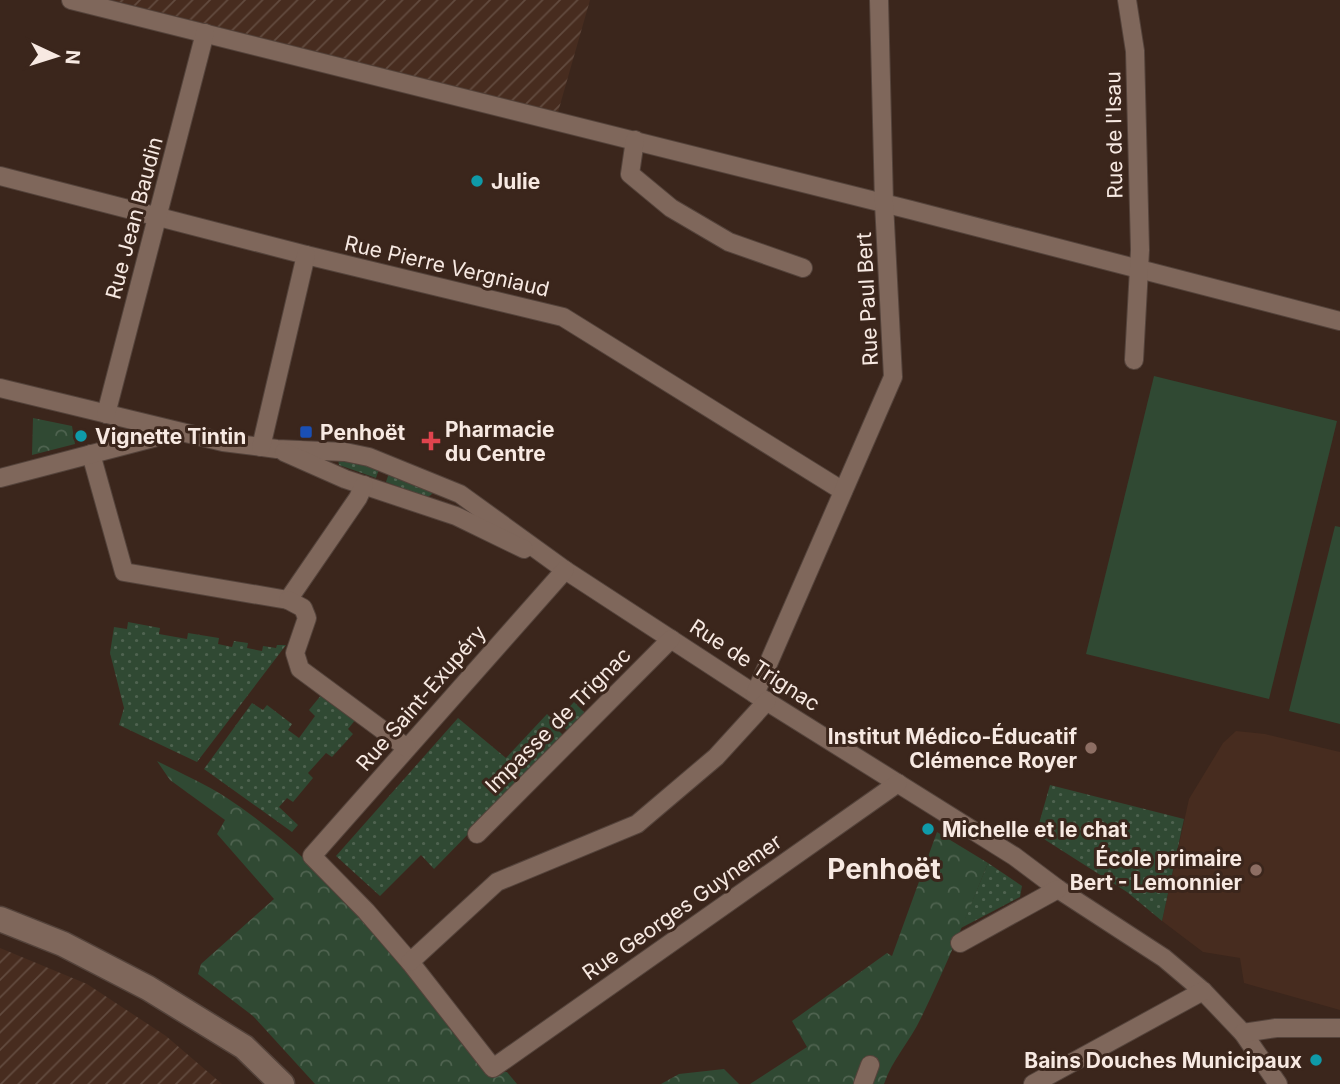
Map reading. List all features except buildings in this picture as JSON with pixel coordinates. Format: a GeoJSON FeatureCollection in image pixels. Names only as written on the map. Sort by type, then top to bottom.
{"type":"FeatureCollection","features":[{"type":"Feature","properties":{"kind":"main road"},"geometry":{"type":"LineString","coordinates":[[0,919],[63,944],[159,994],[244,1047],[282,1084]]}},
{"type":"Feature","properties":{"kind":"street"},"geometry":{"type":"LineString","coordinates":[[71,0],[635,140],[1340,321]]}},
{"type":"Feature","properties":{"kind":"street","name":"Rue Paul Bert"},"geometry":{"type":"LineString","coordinates":[[410,962],[497,883],[636,824],[716,757],[761,697],[893,377],[884,204],[879,0]]}},
{"type":"Feature","properties":{"kind":"street","name":"Rue de l'Isau"},"geometry":{"type":"LineString","coordinates":[[1127,0],[1135,51],[1139,270],[1133,360]]}},
{"type":"Feature","properties":{"kind":"street","name":"Rue Jean Baudin"},"geometry":{"type":"LineString","coordinates":[[106,414],[205,33]]}},
{"type":"Feature","properties":{"kind":"street"},"geometry":{"type":"LineString","coordinates":[[635,140],[630,174],[671,208],[729,242],[803,268]]}},
{"type":"Feature","properties":{"kind":"street","name":"Rue Pierre Vergniaud"},"geometry":{"type":"LineString","coordinates":[[0,176],[306,255],[563,317],[844,491]]}},
{"type":"Feature","properties":{"kind":"street"},"geometry":{"type":"LineString","coordinates":[[269,448],[306,255]]}},
{"type":"Feature","properties":{"kind":"street","name":"Rue de Trignac"},"geometry":{"type":"LineString","coordinates":[[0,388],[178,432],[269,448],[345,452],[369,457],[460,494],[565,569],[671,639],[1014,856],[1058,889],[1156,952],[1203,991],[1243,1033],[1273,1082]]}},
{"type":"Feature","properties":{"kind":"street"},"geometry":{"type":"LineString","coordinates":[[0,478],[178,432]]}},
{"type":"Feature","properties":{"kind":"street","name":"Rue de Trignac"},"geometry":{"type":"LineString","coordinates":[[269,448],[324,471],[456,516],[565,569]]}},
{"type":"Feature","properties":{"kind":"street"},"geometry":{"type":"LineString","coordinates":[[91,454],[124,572],[288,600],[303,608],[307,618],[295,653],[300,669],[407,748]]}},
{"type":"Feature","properties":{"kind":"street"},"geometry":{"type":"LineString","coordinates":[[288,600],[358,498],[364,485]]}},
{"type":"Feature","properties":{"kind":"street","name":"Rue Saint-Exupéry"},"geometry":{"type":"LineString","coordinates":[[410,962],[366,911],[312,856],[565,569]]}},
{"type":"Feature","properties":{"kind":"street","name":"Impasse de Trignac"},"geometry":{"type":"LineString","coordinates":[[477,834],[671,639]]}},
{"type":"Feature","properties":{"kind":"street","name":"Rue Georges Guynemer"},"geometry":{"type":"LineString","coordinates":[[410,962],[493,1068],[898,783]]}},
{"type":"Feature","properties":{"kind":"street"},"geometry":{"type":"LineString","coordinates":[[960,943],[1058,889]]}},
{"type":"Feature","properties":{"kind":"street"},"geometry":{"type":"LineString","coordinates":[[1032,1084],[1203,991]]}},
{"type":"Feature","properties":{"kind":"street"},"geometry":{"type":"LineString","coordinates":[[1243,1033],[1276,1028],[1340,1028]]}},
{"type":"Feature","properties":{"kind":"street"},"geometry":{"type":"LineString","coordinates":[[863,1084],[870,1065]]}},
{"type":"Feature","properties":{"kind":"shaded area"},"geometry":{"type":"Polygon","coordinates":[[[112,0],[590,0],[558,112],[112,0]]]}},
{"type":"Feature","properties":{"kind":"shaded area","name":"École primaire Bert - Lemonnier"},"geometry":{"type":"Polygon","coordinates":[[[1236,731],[1265,734],[1340,752],[1340,1010],[1244,983],[1240,958],[1203,952],[1162,921],[1189,799],[1223,743],[1236,731]]]}},
{"type":"Feature","properties":{"kind":"shaded area"},"geometry":{"type":"Polygon","coordinates":[[[0,948],[87,984],[166,1036],[222,1084],[0,1084],[0,948]]]}},
{"type":"Feature","properties":{"kind":"green space"},"geometry":{"type":"Polygon","coordinates":[[[1154,376],[1337,421],[1269,699],[1086,654],[1154,376]]]}},
{"type":"Feature","properties":{"kind":"green space"},"geometry":{"type":"Polygon","coordinates":[[[33,418],[72,426],[75,444],[32,455],[33,418]]]}},
{"type":"Feature","properties":{"kind":"green space"},"geometry":{"type":"Polygon","coordinates":[[[338,459],[379,469],[376,478],[339,465],[338,459]]]}},
{"type":"Feature","properties":{"kind":"green space"},"geometry":{"type":"Polygon","coordinates":[[[389,473],[433,492],[427,497],[386,482],[389,473]]]}},
{"type":"Feature","properties":{"kind":"green space"},"geometry":{"type":"Polygon","coordinates":[[[1335,526],[1340,527],[1340,724],[1289,711],[1335,526]]]}},
{"type":"Feature","properties":{"kind":"green space"},"geometry":{"type":"Polygon","coordinates":[[[128,622],[160,628],[159,634],[187,639],[188,633],[219,638],[218,644],[232,647],[234,641],[248,643],[247,648],[262,651],[263,646],[276,648],[277,645],[286,645],[197,762],[119,725],[124,708],[110,653],[114,627],[127,629],[128,622]]]}},
{"type":"Feature","properties":{"kind":"green space"},"geometry":{"type":"Polygon","coordinates":[[[322,694],[356,719],[348,729],[353,734],[332,757],[326,753],[308,773],[313,778],[293,802],[287,798],[279,807],[298,825],[292,832],[204,769],[252,703],[263,710],[267,705],[292,724],[288,730],[299,738],[315,716],[309,710],[322,694]]]}},
{"type":"Feature","properties":{"kind":"green space"},"geometry":{"type":"Polygon","coordinates":[[[574,702],[586,714],[568,731],[563,727],[559,731],[564,736],[434,869],[421,855],[380,896],[336,856],[458,718],[506,758],[547,714],[551,718],[556,714],[560,717],[574,702]]]}},
{"type":"Feature","properties":{"kind":"green space"},"geometry":{"type":"Polygon","coordinates":[[[157,761],[227,798],[266,826],[302,857],[368,924],[486,1072],[507,1072],[517,1084],[315,1084],[253,1016],[198,974],[201,964],[274,899],[217,834],[225,820],[170,780],[157,761]]]}},
{"type":"Feature","properties":{"kind":"green space"},"geometry":{"type":"Polygon","coordinates":[[[1050,785],[1184,819],[1162,921],[1127,892],[1036,834],[1050,785]]]}},
{"type":"Feature","properties":{"kind":"green space"},"geometry":{"type":"Polygon","coordinates":[[[937,832],[988,863],[930,999],[884,1084],[871,1084],[878,1060],[869,1056],[858,1084],[750,1084],[807,1047],[792,1021],[887,953],[892,956],[937,832]]]}},
{"type":"Feature","properties":{"kind":"green space"},"geometry":{"type":"Polygon","coordinates":[[[988,863],[1022,886],[1020,897],[961,928],[988,863]]]}},
{"type":"Feature","properties":{"kind":"green space"},"geometry":{"type":"Polygon","coordinates":[[[724,1069],[739,1084],[661,1084],[679,1074],[724,1069]]]}},
{"type":"Feature","properties":{"kind":"place","name":"Julie"},"geometry":{"type":"Point","coordinates":[477,181]}},
{"type":"Feature","properties":{"kind":"place","name":"Penhoët"},"geometry":{"type":"Point","coordinates":[306,432]}},
{"type":"Feature","properties":{"kind":"place","name":"Vignette Tintin"},"geometry":{"type":"Point","coordinates":[81,436]}},
{"type":"Feature","properties":{"kind":"place","name":"Pharmacie du Centre"},"geometry":{"type":"Point","coordinates":[431,441]}},
{"type":"Feature","properties":{"kind":"place","name":"Institut Médico-Éducatif Clémence Royer"},"geometry":{"type":"Point","coordinates":[1091,748]}},
{"type":"Feature","properties":{"kind":"place","name":"Michelle et le chat"},"geometry":{"type":"Point","coordinates":[928,829]}},
{"type":"Feature","properties":{"kind":"place","name":"École primaire Bert - Lemonnier"},"geometry":{"type":"Point","coordinates":[1256,870]}},
{"type":"Feature","properties":{"kind":"place","name":"Bains Douches Municipaux"},"geometry":{"type":"Point","coordinates":[1316,1060]}},
{"type":"Feature","properties":{"kind":"district","name":"Penhoët"},"geometry":{"type":"Point","coordinates":[884,869]}}]}
